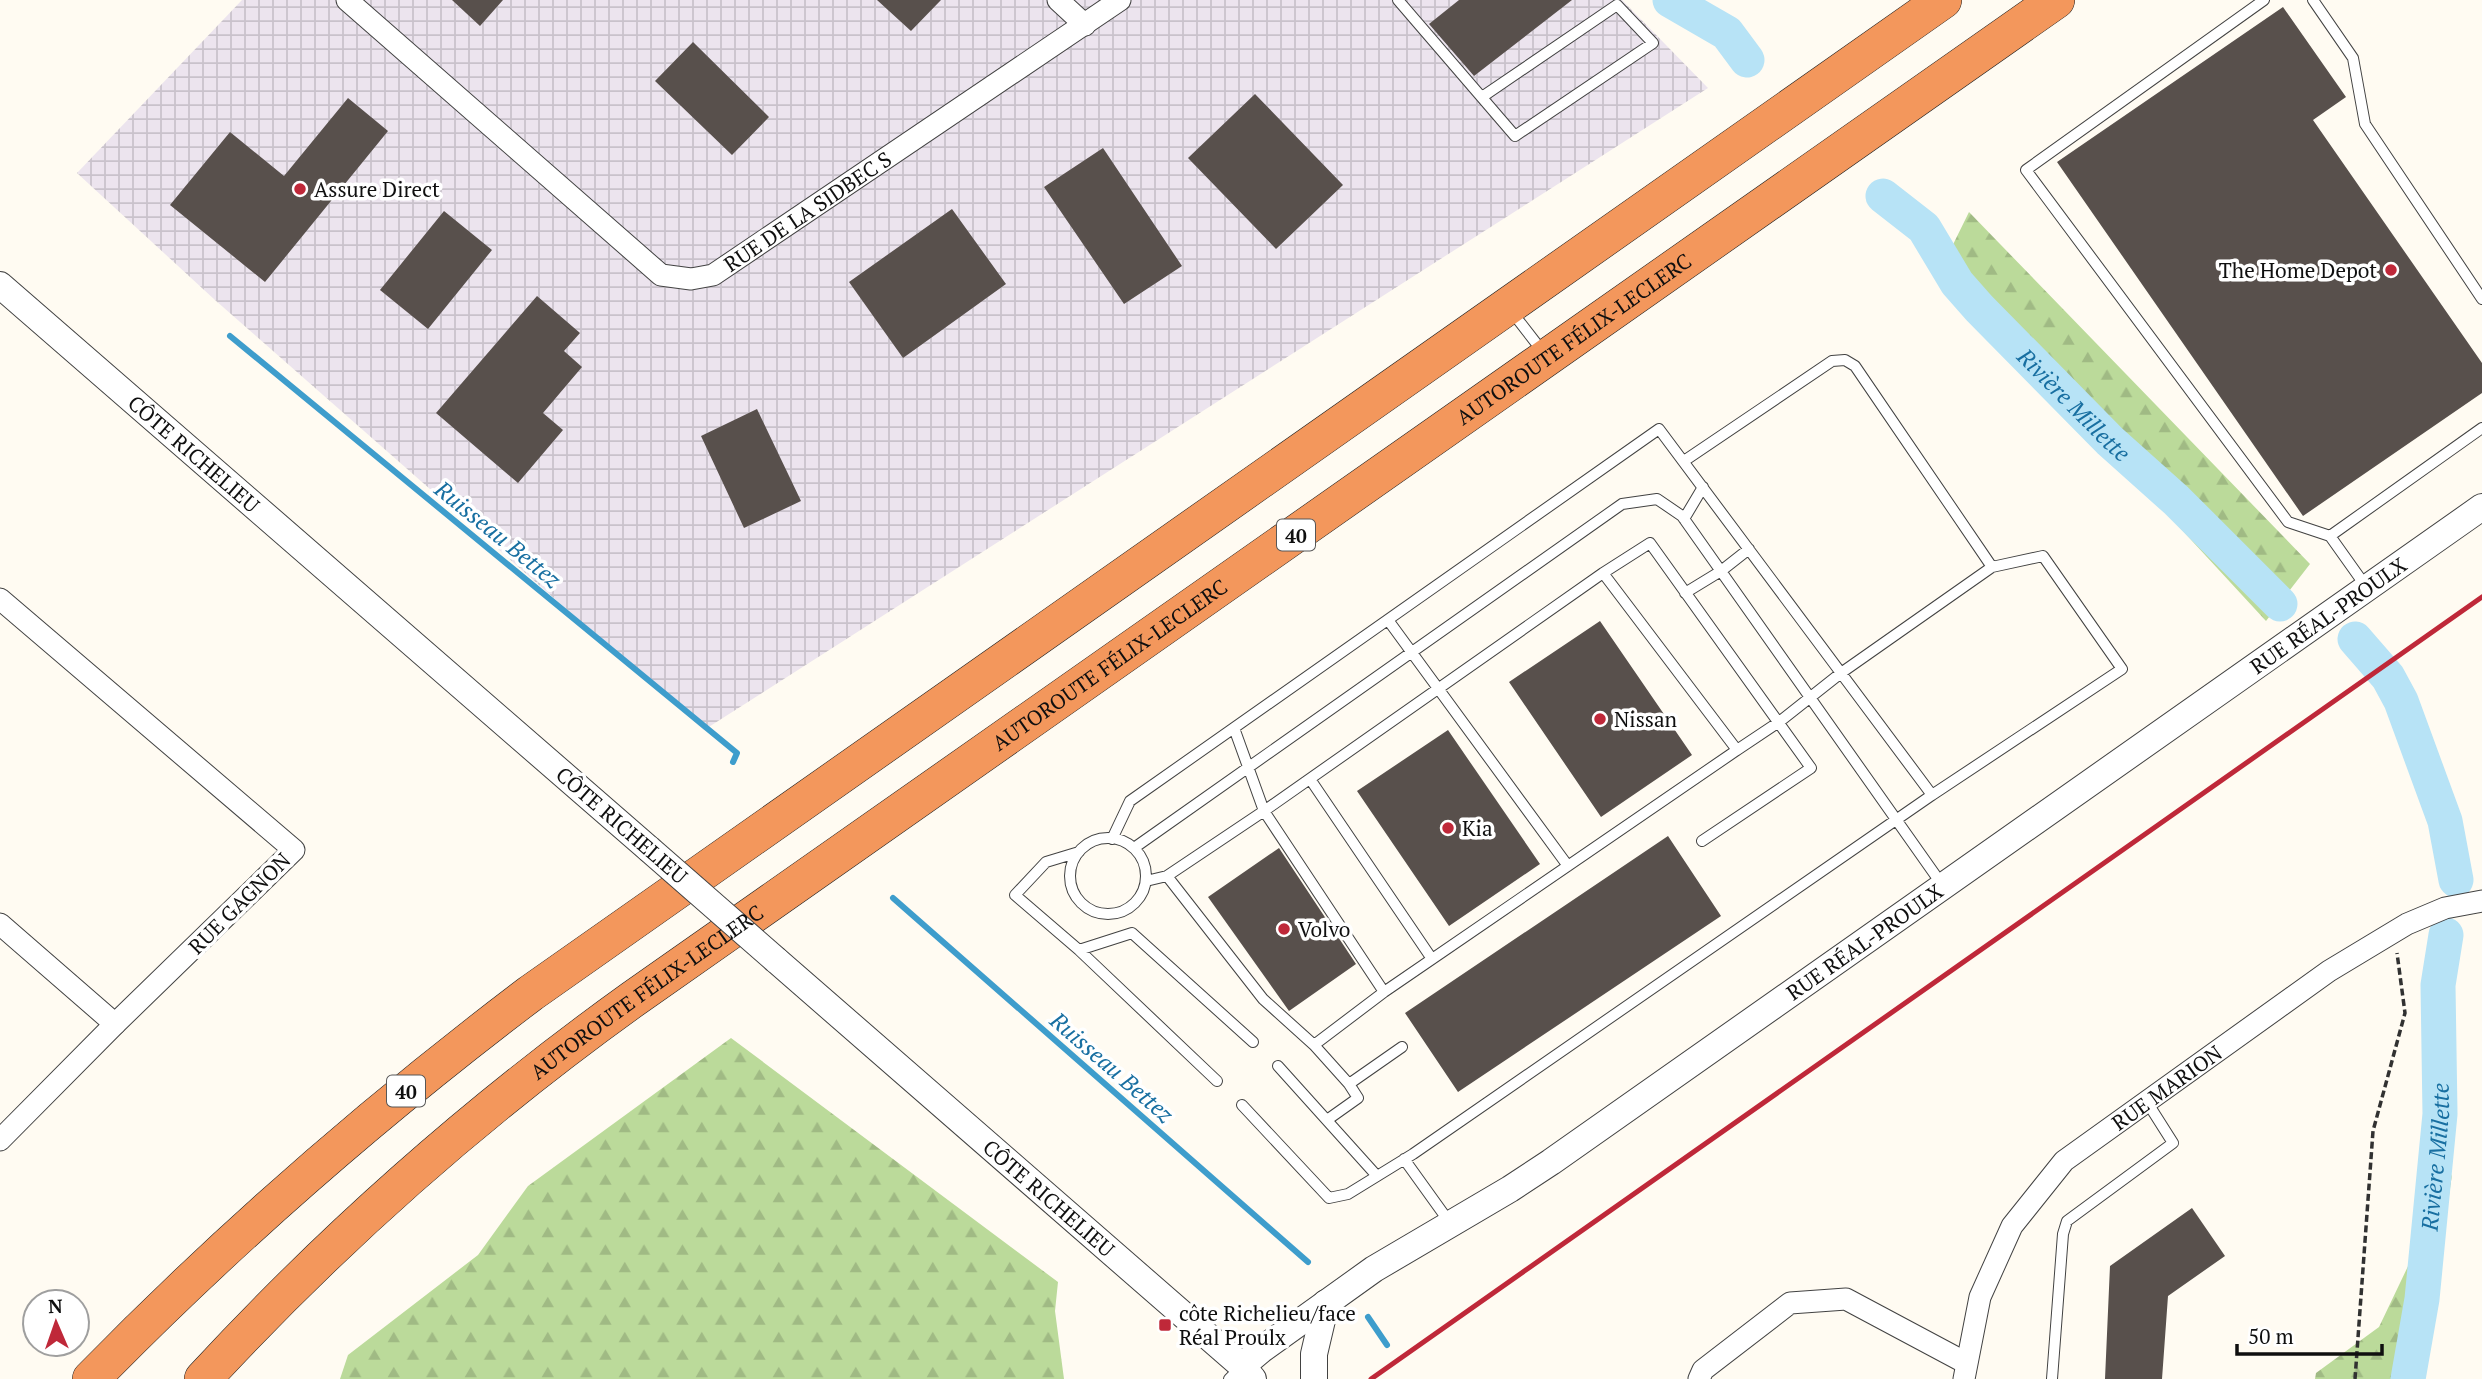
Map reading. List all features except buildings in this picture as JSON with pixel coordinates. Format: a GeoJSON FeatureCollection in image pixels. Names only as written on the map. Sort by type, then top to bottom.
{"type":"FeatureCollection","features":[{"type":"Feature","properties":{"kind":"highway","name":"40"},"geometry":{"type":"LineString","coordinates":[[91,1379],[280,1197],[477,1034],[650,909],[1943,0]]}},
{"type":"Feature","properties":{"kind":"highway","name":"AUTOROUTE FÉLIX-LECLERC"},"geometry":{"type":"LineString","coordinates":[[209,1374],[361,1219],[441,1148],[535,1071],[633,999],[2056,0]]}},
{"type":"Feature","properties":{"kind":"street","name":"RUE DE LA SIDBEC S"},"geometry":{"type":"LineString","coordinates":[[347,0],[661,275],[691,279],[713,275],[1120,0]]}},
{"type":"Feature","properties":{"kind":"street"},"geometry":{"type":"LineString","coordinates":[[1058,0],[1085,25]]}},
{"type":"Feature","properties":{"kind":"street","name":"CÔTE RICHELIEU"},"geometry":{"type":"LineString","coordinates":[[0,285],[776,960],[1247,1376]]}},
{"type":"Feature","properties":{"kind":"street","name":"RUE RÉAL-PROULX"},"geometry":{"type":"LineString","coordinates":[[1247,1376],[1326,1303],[1393,1257],[1551,1162],[2482,507]]}},
{"type":"Feature","properties":{"kind":"street","name":"RUE GAGNON"},"geometry":{"type":"LineString","coordinates":[[0,599],[294,850],[0,1140]]}},
{"type":"Feature","properties":{"kind":"street","name":"RUE MARION"},"geometry":{"type":"LineString","coordinates":[[1965,1371],[1980,1297],[2012,1226],[2064,1161],[2329,971],[2394,931],[2445,908],[2482,901]]}},
{"type":"Feature","properties":{"kind":"street"},"geometry":{"type":"LineString","coordinates":[[0,924],[115,1024]]}},
{"type":"Feature","properties":{"kind":"street"},"geometry":{"type":"LineString","coordinates":[[1699,1379],[1703,1370],[1790,1303],[1846,1299],[1965,1371]]}},
{"type":"Feature","properties":{"kind":"street"},"geometry":{"type":"LineString","coordinates":[[1314,1379],[1314,1354],[1326,1303]]}},
{"type":"Feature","properties":{"kind":"lane"},"geometry":{"type":"LineString","coordinates":[[1398,0],[1515,136],[1653,43],[1617,5],[1482,97]]}},
{"type":"Feature","properties":{"kind":"lane"},"geometry":{"type":"LineString","coordinates":[[2264,0],[2026,170],[2288,522],[2330,536],[2367,588]]}},
{"type":"Feature","properties":{"kind":"lane"},"geometry":{"type":"LineString","coordinates":[[2313,0],[2353,58],[2365,124],[2482,299]]}},
{"type":"Feature","properties":{"kind":"lane"},"geometry":{"type":"LineString","coordinates":[[1508,307],[1547,358]]}},
{"type":"Feature","properties":{"kind":"lane"},"geometry":{"type":"LineString","coordinates":[[1684,461],[1832,361],[1845,360],[1855,366],[1992,567]]}},
{"type":"Feature","properties":{"kind":"lane"},"geometry":{"type":"LineString","coordinates":[[2330,536],[2482,428]]}},
{"type":"Feature","properties":{"kind":"lane"},"geometry":{"type":"LineString","coordinates":[[1112,839],[1130,801],[1660,429],[1932,795]]}},
{"type":"Feature","properties":{"kind":"lane"},"geometry":{"type":"LineString","coordinates":[[1684,519],[1703,487]]}},
{"type":"Feature","properties":{"kind":"lane"},"geometry":{"type":"LineString","coordinates":[[1134,848],[1622,504],[1657,499],[1684,519],[1943,886]]}},
{"type":"Feature","properties":{"kind":"lane"},"geometry":{"type":"LineString","coordinates":[[1146,881],[1167,876],[1264,811],[1603,573],[1650,543],[1811,768],[1702,841]]}},
{"type":"Feature","properties":{"kind":"lane"},"geometry":{"type":"LineString","coordinates":[[1685,593],[1721,571],[1749,549]]}},
{"type":"Feature","properties":{"kind":"lane"},"geometry":{"type":"LineString","coordinates":[[1242,1105],[1329,1198],[1348,1194],[1404,1159],[1932,795],[2122,669],[2043,556],[1992,567],[1841,673],[1779,722],[1384,992],[1314,1045]]}},
{"type":"Feature","properties":{"kind":"lane"},"geometry":{"type":"LineString","coordinates":[[1603,573],[1737,750]]}},
{"type":"Feature","properties":{"kind":"lane"},"geometry":{"type":"LineString","coordinates":[[1388,620],[1567,866]]}},
{"type":"Feature","properties":{"kind":"lane"},"geometry":{"type":"LineString","coordinates":[[1234,728],[1264,811],[1384,992]]}},
{"type":"Feature","properties":{"kind":"lane"},"geometry":{"type":"LineString","coordinates":[[1310,779],[1432,960]]}},
{"type":"Feature","properties":{"kind":"lane"},"geometry":{"type":"LineString","coordinates":[[1079,852],[1070,876],[1078,900],[1100,913],[1112,914],[1125,911],[1135,903],[1146,881],[1146,869],[1134,848],[1112,839],[1100,839],[1079,852],[1046,862],[1015,895],[1079,950],[1217,1081]]}},
{"type":"Feature","properties":{"kind":"lane"},"geometry":{"type":"LineString","coordinates":[[1167,876],[1263,999],[1314,1045],[1359,1098],[1327,1121]]}},
{"type":"Feature","properties":{"kind":"lane"},"geometry":{"type":"LineString","coordinates":[[1079,950],[1132,933],[1253,1042]]}},
{"type":"Feature","properties":{"kind":"lane"},"geometry":{"type":"LineString","coordinates":[[1349,1084],[1402,1047]]}},
{"type":"Feature","properties":{"kind":"lane"},"geometry":{"type":"LineString","coordinates":[[1278,1066],[1377,1176]]}},
{"type":"Feature","properties":{"kind":"lane"},"geometry":{"type":"LineString","coordinates":[[2052,1379],[2063,1234],[2067,1221],[2173,1143],[2147,1102]]}},
{"type":"Feature","properties":{"kind":"lane"},"geometry":{"type":"LineString","coordinates":[[1404,1159],[1450,1223]]}},
{"type":"Feature","properties":{"kind":"path"},"geometry":{"type":"LineString","coordinates":[[2355,1379],[2373,1131],[2405,1013],[2394,931]]}},
{"type":"Feature","properties":{"kind":"shaded area"},"geometry":{"type":"Polygon","coordinates":[[[242,0],[1622,0],[1708,88],[704,730],[215,300],[77,173],[242,0]]]}},
{"type":"Feature","properties":{"kind":"green space"},"geometry":{"type":"Polygon","coordinates":[[[1969,212],[2310,564],[2266,621],[1941,269],[1969,212]]]}},
{"type":"Feature","properties":{"kind":"green space"},"geometry":{"type":"Polygon","coordinates":[[[731,1038],[1058,1282],[1055,1311],[1064,1379],[340,1379],[348,1355],[478,1255],[528,1186],[731,1038]]]}},
{"type":"Feature","properties":{"kind":"green space"},"geometry":{"type":"Polygon","coordinates":[[[2452,1174],[2424,1379],[2315,1379],[2316,1373],[2379,1327],[2452,1174]]]}},
{"type":"Feature","properties":{"kind":"waterway","name":"Rivière Millette"},"geometry":{"type":"LineString","coordinates":[[1670,0],[1727,33],[1747,60]]}},
{"type":"Feature","properties":{"kind":"waterway","name":"Rivière Millette"},"geometry":{"type":"LineString","coordinates":[[1883,196],[1924,228],[1957,283],[1979,308],[2110,441],[2176,500],[2280,604]]}},
{"type":"Feature","properties":{"kind":"waterway","name":"Ruisseau Bettez"},"geometry":{"type":"LineString","coordinates":[[230,336],[737,753],[733,762]]}},
{"type":"Feature","properties":{"kind":"waterway","name":"Rivière Millette"},"geometry":{"type":"LineString","coordinates":[[2355,639],[2388,677],[2401,701],[2445,821],[2456,880]]}},
{"type":"Feature","properties":{"kind":"waterway","name":"Ruisseau Bettez"},"geometry":{"type":"LineString","coordinates":[[893,898],[1308,1262]]}},
{"type":"Feature","properties":{"kind":"waterway","name":"Rivière Millette"},"geometry":{"type":"LineString","coordinates":[[2408,1379],[2422,1299],[2440,1114],[2438,985],[2446,935]]}},
{"type":"Feature","properties":{"kind":"waterway","name":"Ruisseau Bettez"},"geometry":{"type":"LineString","coordinates":[[1368,1317],[1387,1345]]}},
{"type":"Feature","properties":{"kind":"railway"},"geometry":{"type":"LineString","coordinates":[[1371,1379],[2482,597]]}},
{"type":"Feature","properties":{"kind":"place","name":"Assure Direct"},"geometry":{"type":"Point","coordinates":[300,189]}},
{"type":"Feature","properties":{"kind":"place","name":"The Home Depot"},"geometry":{"type":"Point","coordinates":[2391,270]}},
{"type":"Feature","properties":{"kind":"place","name":"Nissan"},"geometry":{"type":"Point","coordinates":[1600,719]}},
{"type":"Feature","properties":{"kind":"place","name":"Kia"},"geometry":{"type":"Point","coordinates":[1448,828]}},
{"type":"Feature","properties":{"kind":"place","name":"Volvo"},"geometry":{"type":"Point","coordinates":[1284,929]}},
{"type":"Feature","properties":{"kind":"place","name":"côte Richelieu/face Réal Proulx"},"geometry":{"type":"Point","coordinates":[1165,1325]}}]}
